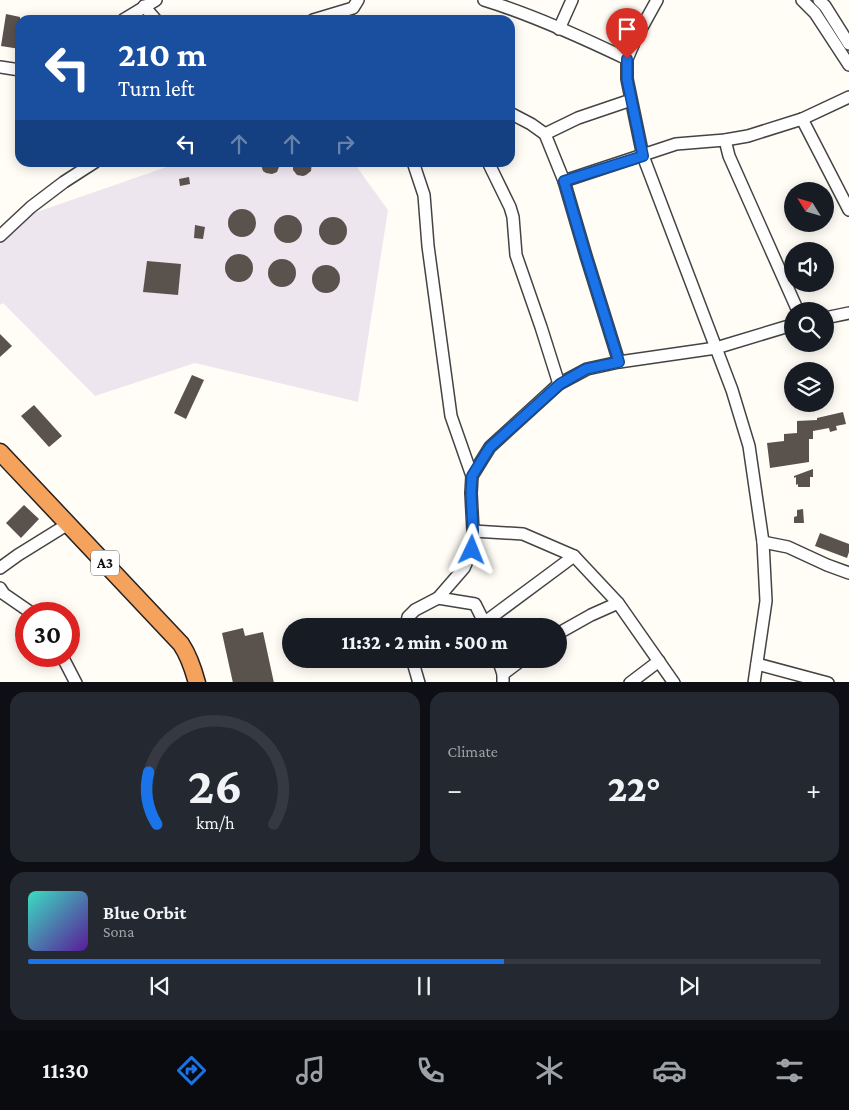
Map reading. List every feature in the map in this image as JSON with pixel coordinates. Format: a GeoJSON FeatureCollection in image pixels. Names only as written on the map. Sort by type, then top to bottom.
{"type":"FeatureCollection","features":[{"type":"Feature","properties":{"kind":"highway","name":"A3"},"geometry":{"type":"LineString","coordinates":[[3,460],[68,524],[180,644],[194,668],[197,682]]}},
{"type":"Feature","properties":{"kind":"street"},"geometry":{"type":"LineString","coordinates":[[130,15],[156,0]]}},
{"type":"Feature","properties":{"kind":"street"},"geometry":{"type":"LineString","coordinates":[[330,15],[353,8],[358,0]]}},
{"type":"Feature","properties":{"kind":"street"},"geometry":{"type":"LineString","coordinates":[[484,0],[506,7],[627,59]]}},
{"type":"Feature","properties":{"kind":"street"},"geometry":{"type":"LineString","coordinates":[[559,29],[572,0]]}},
{"type":"Feature","properties":{"kind":"street"},"geometry":{"type":"LineString","coordinates":[[657,0],[627,59],[627,79],[643,156],[732,390],[749,446],[763,542],[766,601],[754,682]]}},
{"type":"Feature","properties":{"kind":"street"},"geometry":{"type":"LineString","coordinates":[[802,0],[815,13],[849,65]]}},
{"type":"Feature","properties":{"kind":"street"},"geometry":{"type":"LineString","coordinates":[[819,0],[825,6],[849,44]]}},
{"type":"Feature","properties":{"kind":"street"},"geometry":{"type":"LineString","coordinates":[[144,6],[152,15]]}},
{"type":"Feature","properties":{"kind":"street"},"geometry":{"type":"LineString","coordinates":[[0,67],[15,69]]}},
{"type":"Feature","properties":{"kind":"street"},"geometry":{"type":"LineString","coordinates":[[564,181],[676,144],[748,136],[802,119],[849,97]]}},
{"type":"Feature","properties":{"kind":"street"},"geometry":{"type":"LineString","coordinates":[[545,134],[578,118],[631,100]]}},
{"type":"Feature","properties":{"kind":"street"},"geometry":{"type":"LineString","coordinates":[[515,116],[545,134],[564,181],[619,362]]}},
{"type":"Feature","properties":{"kind":"street"},"geometry":{"type":"LineString","coordinates":[[802,119],[849,210]]}},
{"type":"Feature","properties":{"kind":"street"},"geometry":{"type":"LineString","coordinates":[[725,140],[729,156],[794,302]]}},
{"type":"Feature","properties":{"kind":"street"},"geometry":{"type":"LineString","coordinates":[[0,236],[31,207],[87,167]]}},
{"type":"Feature","properties":{"kind":"street"},"geometry":{"type":"LineString","coordinates":[[408,618],[415,610],[438,598],[464,568],[472,550],[473,531],[472,476],[451,416],[428,246],[424,195],[415,167]]}},
{"type":"Feature","properties":{"kind":"street"},"geometry":{"type":"LineString","coordinates":[[490,167],[510,206],[513,217],[516,255],[560,384]]}},
{"type":"Feature","properties":{"kind":"street"},"geometry":{"type":"LineString","coordinates":[[834,316],[849,313]]}},
{"type":"Feature","properties":{"kind":"street"},"geometry":{"type":"LineString","coordinates":[[472,476],[490,447],[560,384],[586,369],[619,362],[716,348],[784,327]]}},
{"type":"Feature","properties":{"kind":"street"},"geometry":{"type":"LineString","coordinates":[[0,568],[68,524]]}},
{"type":"Feature","properties":{"kind":"street"},"geometry":{"type":"LineString","coordinates":[[473,531],[523,534],[574,556],[618,603],[674,682]]}},
{"type":"Feature","properties":{"kind":"street"},"geometry":{"type":"LineString","coordinates":[[763,542],[788,547],[849,573]]}},
{"type":"Feature","properties":{"kind":"street"},"geometry":{"type":"LineString","coordinates":[[493,618],[574,556]]}},
{"type":"Feature","properties":{"kind":"street"},"geometry":{"type":"LineString","coordinates":[[0,588],[4,594],[16,602]]}},
{"type":"Feature","properties":{"kind":"street"},"geometry":{"type":"LineString","coordinates":[[438,598],[475,604],[482,618]]}},
{"type":"Feature","properties":{"kind":"street"},"geometry":{"type":"LineString","coordinates":[[567,628],[591,614],[618,603]]}},
{"type":"Feature","properties":{"kind":"street"},"geometry":{"type":"LineString","coordinates":[[630,682],[659,661]]}},
{"type":"Feature","properties":{"kind":"street"},"geometry":{"type":"LineString","coordinates":[[757,664],[828,682]]}},
{"type":"Feature","properties":{"kind":"street"},"geometry":{"type":"LineString","coordinates":[[68,667],[76,682]]}},
{"type":"Feature","properties":{"kind":"street"},"geometry":{"type":"LineString","coordinates":[[415,668],[419,682]]}},
{"type":"Feature","properties":{"kind":"street"},"geometry":{"type":"LineString","coordinates":[[503,678],[514,668]]}},
{"type":"Feature","properties":{"kind":"shaded area"},"geometry":{"type":"Polygon","coordinates":[[[166,167],[357,167],[388,210],[358,402],[195,363],[95,396],[3,303],[0,305],[0,244],[34,213],[166,167]]]}},
{"type":"Feature","properties":{"kind":"building"},"geometry":{"type":"Polygon","coordinates":[[[6,14],[15,16],[15,48],[1,46],[6,14]]]}},
{"type":"Feature","properties":{"kind":"building"},"geometry":{"type":"Polygon","coordinates":[[[262,167],[279,167],[277,172],[272,174],[263,171],[262,167]]]}},
{"type":"Feature","properties":{"kind":"building"},"geometry":{"type":"Polygon","coordinates":[[[293,167],[311,167],[311,171],[303,176],[297,175],[293,167]]]}},
{"type":"Feature","properties":{"kind":"building"},"geometry":{"type":"Polygon","coordinates":[[[189,177],[190,184],[180,186],[179,179],[189,177]]]}},
{"type":"Feature","properties":{"kind":"building"},"geometry":{"type":"Polygon","coordinates":[[[242,209],[252,213],[256,223],[252,233],[242,237],[232,233],[228,223],[232,213],[242,209]]]}},
{"type":"Feature","properties":{"kind":"building"},"geometry":{"type":"Polygon","coordinates":[[[288,215],[298,219],[302,229],[298,239],[288,243],[278,239],[274,229],[278,219],[288,215]]]}},
{"type":"Feature","properties":{"kind":"building"},"geometry":{"type":"Polygon","coordinates":[[[333,217],[343,221],[347,231],[343,241],[333,245],[323,241],[319,231],[323,221],[333,217]]]}},
{"type":"Feature","properties":{"kind":"building"},"geometry":{"type":"Polygon","coordinates":[[[195,225],[205,227],[203,239],[194,238],[195,225]]]}},
{"type":"Feature","properties":{"kind":"building"},"geometry":{"type":"Polygon","coordinates":[[[239,254],[249,258],[253,268],[249,278],[239,282],[229,278],[225,268],[229,258],[239,254]]]}},
{"type":"Feature","properties":{"kind":"building"},"geometry":{"type":"Polygon","coordinates":[[[282,259],[292,263],[296,273],[292,283],[282,287],[272,283],[268,273],[272,263],[282,259]]]}},
{"type":"Feature","properties":{"kind":"building"},"geometry":{"type":"Polygon","coordinates":[[[147,261],[181,264],[178,295],[143,292],[147,261]]]}},
{"type":"Feature","properties":{"kind":"building"},"geometry":{"type":"Polygon","coordinates":[[[326,265],[336,269],[340,279],[336,289],[326,293],[316,289],[312,279],[316,269],[326,265]]]}},
{"type":"Feature","properties":{"kind":"building"},"geometry":{"type":"Polygon","coordinates":[[[0,334],[12,346],[0,357],[0,334]]]}},
{"type":"Feature","properties":{"kind":"building"},"geometry":{"type":"Polygon","coordinates":[[[192,375],[204,380],[186,419],[174,413],[192,375]]]}},
{"type":"Feature","properties":{"kind":"building"},"geometry":{"type":"Polygon","coordinates":[[[34,405],[62,436],[49,447],[21,416],[34,405]]]}},
{"type":"Feature","properties":{"kind":"building"},"geometry":{"type":"Polygon","coordinates":[[[843,412],[846,424],[836,426],[837,430],[830,432],[829,428],[813,431],[813,439],[809,439],[809,462],[770,468],[767,443],[784,441],[784,434],[797,433],[797,421],[817,420],[817,418],[843,412]]]}},
{"type":"Feature","properties":{"kind":"building"},"geometry":{"type":"Polygon","coordinates":[[[813,469],[813,477],[810,477],[810,487],[798,487],[798,484],[796,485],[796,477],[794,478],[794,476],[813,469]]]}},
{"type":"Feature","properties":{"kind":"building"},"geometry":{"type":"Polygon","coordinates":[[[24,505],[39,519],[21,538],[6,523],[24,505]]]}},
{"type":"Feature","properties":{"kind":"building"},"geometry":{"type":"Polygon","coordinates":[[[803,509],[804,523],[794,523],[797,510],[803,509]]]}},
{"type":"Feature","properties":{"kind":"building"},"geometry":{"type":"Polygon","coordinates":[[[820,533],[849,544],[847,558],[815,546],[820,533]]]}},
{"type":"Feature","properties":{"kind":"building"},"geometry":{"type":"Polygon","coordinates":[[[243,628],[245,636],[263,632],[274,682],[233,682],[222,633],[243,628]]]}},
{"type":"Feature","properties":{"kind":"route"},"geometry":{"type":"LineString","coordinates":[[472,550],[472,476],[490,447],[560,384],[586,369],[619,362],[564,181],[643,156],[627,79],[627,59]]}}]}
